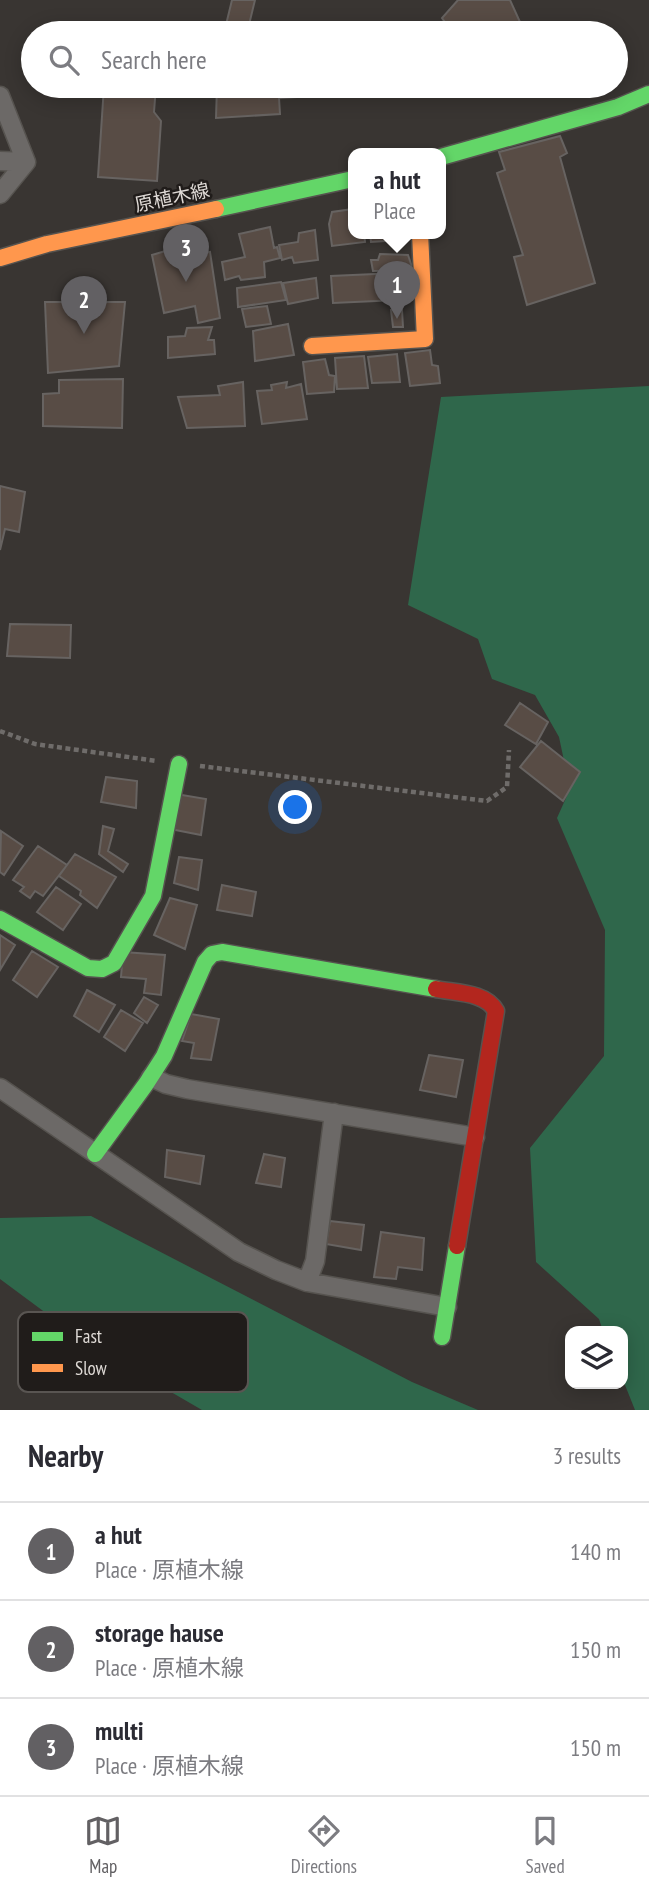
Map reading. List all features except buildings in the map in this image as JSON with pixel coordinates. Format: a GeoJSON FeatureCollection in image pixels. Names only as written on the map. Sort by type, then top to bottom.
{"type":"FeatureCollection","features":[{"type":"Feature","properties":{"kind":"street"},"geometry":{"type":"LineString","coordinates":[[446,156],[618,107],[649,94]]}},
{"type":"Feature","properties":{"kind":"street"},"geometry":{"type":"LineString","coordinates":[[0,96],[26,162]]}},
{"type":"Feature","properties":{"kind":"street"},"geometry":{"type":"LineString","coordinates":[[0,161],[26,162]]}},
{"type":"Feature","properties":{"kind":"street"},"geometry":{"type":"LineString","coordinates":[[0,194],[26,162]]}},
{"type":"Feature","properties":{"kind":"street","name":"原植木線"},"geometry":{"type":"LineString","coordinates":[[0,258],[47,244],[348,180]]}},
{"type":"Feature","properties":{"kind":"street"},"geometry":{"type":"LineString","coordinates":[[312,346],[425,339],[420,239]]}},
{"type":"Feature","properties":{"kind":"street"},"geometry":{"type":"LineString","coordinates":[[0,919],[88,968],[102,969],[114,963],[153,896],[179,764]]}},
{"type":"Feature","properties":{"kind":"street"},"geometry":{"type":"LineString","coordinates":[[95,1154],[164,1056],[205,962],[212,954],[222,952],[481,997],[492,1003],[496,1011],[442,1337]]}},
{"type":"Feature","properties":{"kind":"street"},"geometry":{"type":"LineString","coordinates":[[151,1077],[187,1089],[475,1137]]}},
{"type":"Feature","properties":{"kind":"street"},"geometry":{"type":"LineString","coordinates":[[0,1088],[239,1252],[307,1282],[447,1307]]}},
{"type":"Feature","properties":{"kind":"street"},"geometry":{"type":"LineString","coordinates":[[307,1282],[314,1261],[334,1113]]}},
{"type":"Feature","properties":{"kind":"path"},"geometry":{"type":"LineString","coordinates":[[0,731],[35,744],[487,801],[507,787],[509,750]]}},
{"type":"Feature","properties":{"kind":"green space"},"geometry":{"type":"Polygon","coordinates":[[[649,386],[649,1410],[635,1410],[627,1389],[628,1326],[601,1326],[599,1319],[536,1262],[530,1148],[604,1056],[605,930],[557,818],[570,789],[559,737],[535,695],[492,679],[478,639],[408,605],[441,397],[649,386]]]}},
{"type":"Feature","properties":{"kind":"green space"},"geometry":{"type":"Polygon","coordinates":[[[91,1216],[412,1382],[478,1410],[202,1410],[171,1392],[248,1392],[248,1312],[45,1312],[0,1279],[0,1218],[91,1216]]]}},
{"type":"Feature","properties":{"kind":"traffic: fast"},"geometry":{"type":"LineString","coordinates":[[446,156],[618,107],[649,94]]}},
{"type":"Feature","properties":{"kind":"traffic: fast"},"geometry":{"type":"LineString","coordinates":[[216,209],[348,180]]}},
{"type":"Feature","properties":{"kind":"traffic: fast"},"geometry":{"type":"LineString","coordinates":[[0,919],[88,968],[102,969],[114,963],[153,896],[179,764]]}},
{"type":"Feature","properties":{"kind":"traffic: fast"},"geometry":{"type":"LineString","coordinates":[[95,1154],[164,1056],[205,962],[212,954],[222,952],[436,989]]}},
{"type":"Feature","properties":{"kind":"traffic: fast"},"geometry":{"type":"LineString","coordinates":[[442,1337],[457,1246]]}},
{"type":"Feature","properties":{"kind":"traffic: slow"},"geometry":{"type":"LineString","coordinates":[[0,258],[47,244],[216,209]]}},
{"type":"Feature","properties":{"kind":"traffic: slow"},"geometry":{"type":"LineString","coordinates":[[312,346],[425,339],[420,239]]}},
{"type":"Feature","properties":{"kind":"traffic: jam"},"geometry":{"type":"LineString","coordinates":[[436,989],[478,997],[496,1011],[457,1246]]}},
{"type":"Feature","properties":{"kind":"place","name":"multi"},"geometry":{"type":"Point","coordinates":[186,282]}},
{"type":"Feature","properties":{"kind":"place","name":"a hut"},"geometry":{"type":"Point","coordinates":[397,319]}},
{"type":"Feature","properties":{"kind":"place","name":"storage hause"},"geometry":{"type":"Point","coordinates":[84,334]}}]}
